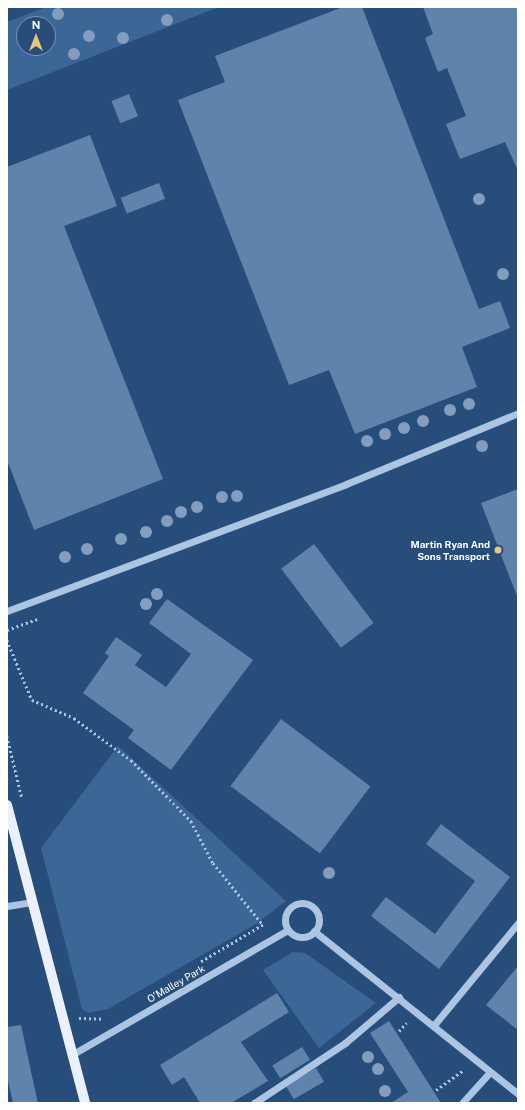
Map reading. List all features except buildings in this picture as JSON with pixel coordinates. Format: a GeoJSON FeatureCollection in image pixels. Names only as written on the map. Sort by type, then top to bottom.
{"type":"FeatureCollection","features":[{"type":"Feature","properties":{"kind":"main road"},"geometry":{"type":"LineString","coordinates":[[7,804],[32,902],[74,1054],[85,1103]]}},
{"type":"Feature","properties":{"kind":"street"},"geometry":{"type":"LineString","coordinates":[[7,611],[346,484],[518,414]]}},
{"type":"Feature","properties":{"kind":"street"},"geometry":{"type":"LineString","coordinates":[[7,906],[32,902]]}},
{"type":"Feature","properties":{"kind":"street"},"geometry":{"type":"LineString","coordinates":[[304,903],[317,914],[314,932],[301,937],[288,930],[284,920],[288,909],[304,903]]}},
{"type":"Feature","properties":{"kind":"street"},"geometry":{"type":"LineString","coordinates":[[434,1025],[518,923]]}},
{"type":"Feature","properties":{"kind":"street","name":"O'Malley Park"},"geometry":{"type":"LineString","coordinates":[[74,1054],[288,930]]}},
{"type":"Feature","properties":{"kind":"street"},"geometry":{"type":"LineString","coordinates":[[314,932],[399,997],[518,1094]]}},
{"type":"Feature","properties":{"kind":"street"},"geometry":{"type":"LineString","coordinates":[[254,1103],[345,1043],[399,997]]}},
{"type":"Feature","properties":{"kind":"street"},"geometry":{"type":"LineString","coordinates":[[462,1103],[490,1072]]}},
{"type":"Feature","properties":{"kind":"path"},"geometry":{"type":"LineString","coordinates":[[7,630],[37,619]]}},
{"type":"Feature","properties":{"kind":"path"},"geometry":{"type":"LineString","coordinates":[[7,640],[32,700],[74,718],[131,760],[192,821],[212,863],[263,925],[197,964]]}},
{"type":"Feature","properties":{"kind":"path"},"geometry":{"type":"LineString","coordinates":[[7,736],[23,802]]}},
{"type":"Feature","properties":{"kind":"path"},"geometry":{"type":"LineString","coordinates":[[76,1013],[80,1018],[94,1021],[108,1016]]}},
{"type":"Feature","properties":{"kind":"path"},"geometry":{"type":"LineString","coordinates":[[399,1031],[406,1023]]}},
{"type":"Feature","properties":{"kind":"path"},"geometry":{"type":"LineString","coordinates":[[436,1090],[464,1070]]}},
{"type":"Feature","properties":{"kind":"shaded area"},"geometry":{"type":"Polygon","coordinates":[[[46,7],[219,7],[7,90],[7,22],[16,19],[16,56],[56,56],[56,16],[23,16],[46,7]]]}},
{"type":"Feature","properties":{"kind":"shaded area"},"geometry":{"type":"Polygon","coordinates":[[[118,746],[286,901],[256,924],[108,1009],[88,1013],[82,1009],[41,848],[118,746]]]}},
{"type":"Feature","properties":{"kind":"shaded area"},"geometry":{"type":"Polygon","coordinates":[[[293,952],[305,953],[376,1003],[319,1048],[263,970],[293,952]]]}},
{"type":"Feature","properties":{"kind":"place","name":"Martin Ryan And Sons Transport"},"geometry":{"type":"Point","coordinates":[498,550]}}]}
